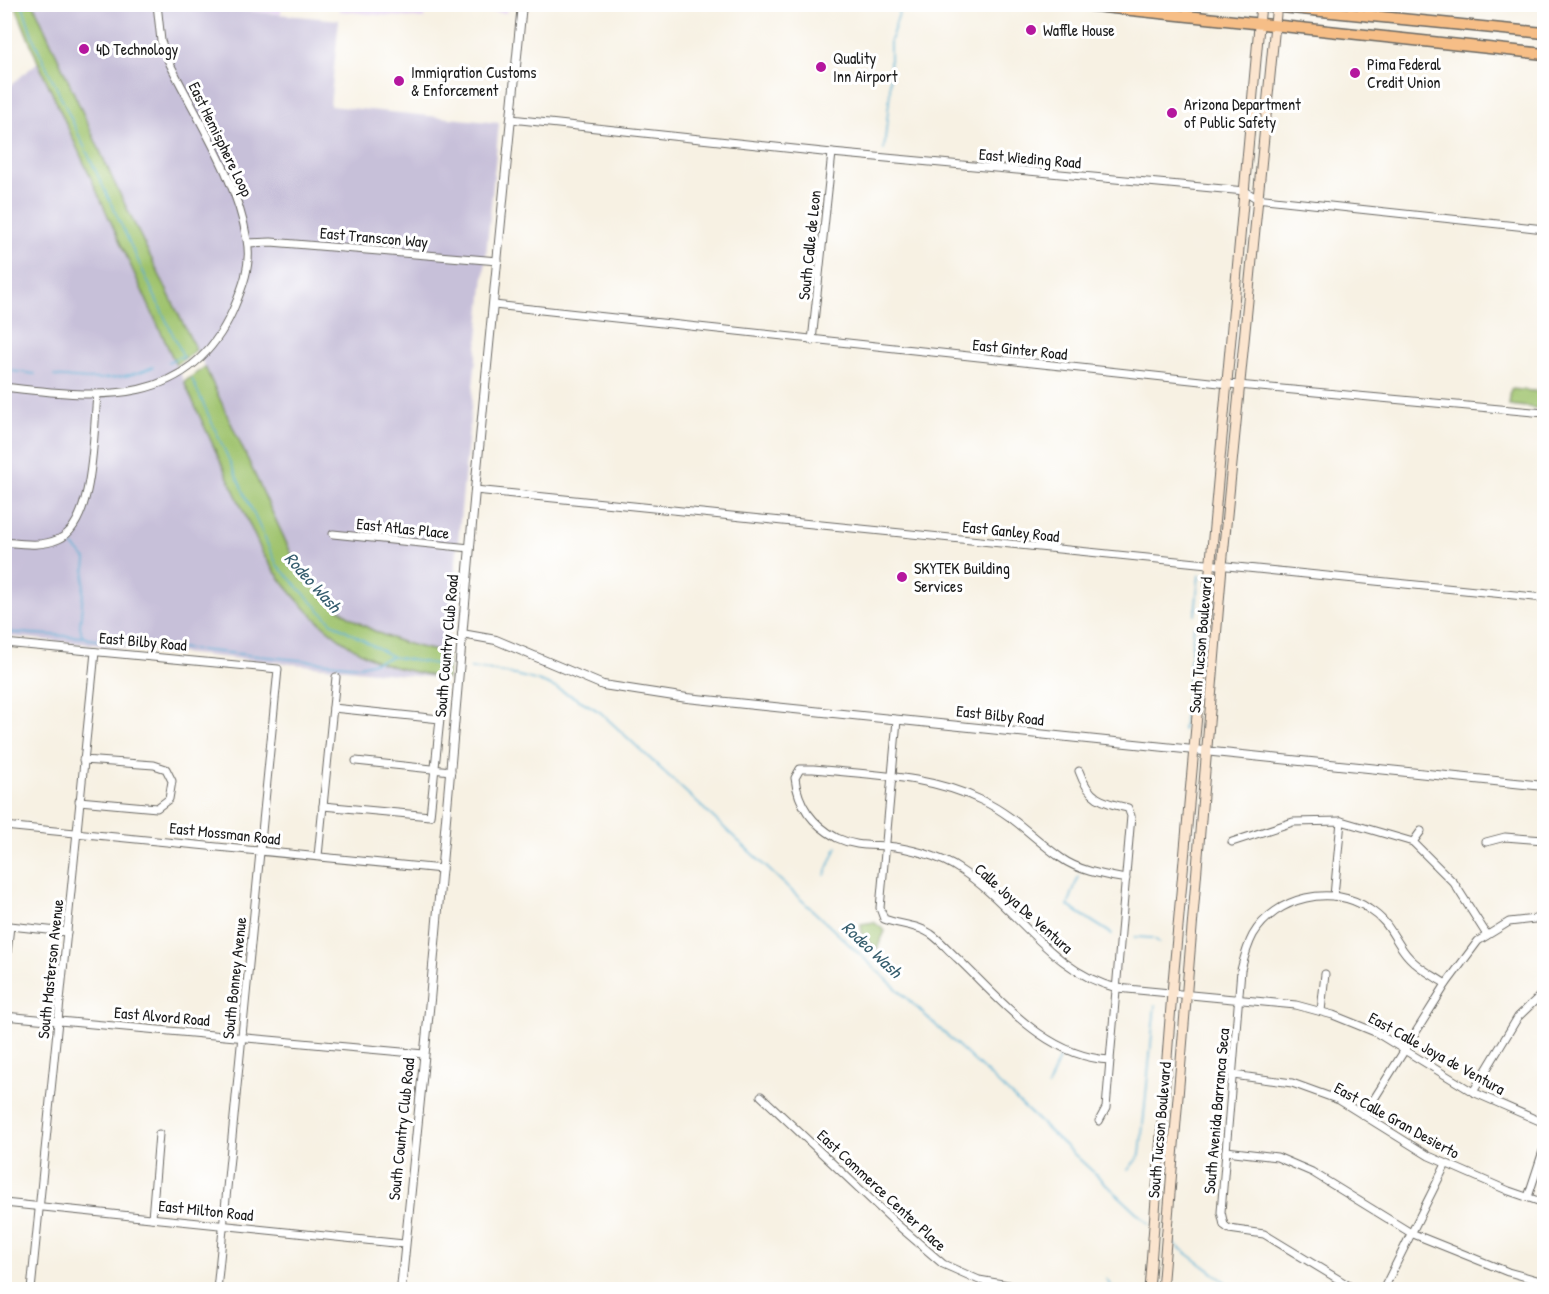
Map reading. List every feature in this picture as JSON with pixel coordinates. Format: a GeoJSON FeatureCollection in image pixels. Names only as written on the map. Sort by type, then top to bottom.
{"type":"FeatureCollection","features":[{"type":"Feature","properties":{"kind":"main road"},"geometry":{"type":"LineString","coordinates":[[1075,4],[1545,54]]}},
{"type":"Feature","properties":{"kind":"main road"},"geometry":{"type":"LineString","coordinates":[[1257,5],[1545,33]]}},
{"type":"Feature","properties":{"kind":"main road","name":"South Tucson Boulevard"},"geometry":{"type":"LineString","coordinates":[[1149,1290],[1209,565],[1245,191],[1259,23],[1257,5]]}},
{"type":"Feature","properties":{"kind":"main road","name":"South Tucson Boulevard"},"geometry":{"type":"LineString","coordinates":[[1162,1290],[1185,994],[1238,385],[1276,6]]}},
{"type":"Feature","properties":{"kind":"main road"},"geometry":{"type":"LineString","coordinates":[[1445,43],[1446,25]]}},
{"type":"Feature","properties":{"kind":"street","name":"East Hemisphere Loop"},"geometry":{"type":"LineString","coordinates":[[4,387],[96,396],[135,392],[170,379],[198,360],[227,324],[245,282],[248,243],[238,205],[226,175],[169,62],[161,41],[157,4]]}},
{"type":"Feature","properties":{"kind":"street","name":"South Country Club Road"},"geometry":{"type":"LineString","coordinates":[[401,1290],[522,4]]}},
{"type":"Feature","properties":{"kind":"street","name":"East Wieding Road"},"geometry":{"type":"LineString","coordinates":[[511,119],[832,153],[1245,191],[1256,198],[1545,229]]}},
{"type":"Feature","properties":{"kind":"street","name":"South Calle de Leon"},"geometry":{"type":"LineString","coordinates":[[812,341],[832,153]]}},
{"type":"Feature","properties":{"kind":"street","name":"East Transcon Way"},"geometry":{"type":"LineString","coordinates":[[248,243],[271,242],[498,261]]}},
{"type":"Feature","properties":{"kind":"street","name":"East Ginter Road"},"geometry":{"type":"LineString","coordinates":[[494,304],[766,333],[812,341],[1226,384],[1545,413]]}},
{"type":"Feature","properties":{"kind":"street"},"geometry":{"type":"LineString","coordinates":[[4,542],[35,545],[52,541],[61,538],[77,523],[87,493],[96,396]]}},
{"type":"Feature","properties":{"kind":"street","name":"East Ganley Road"},"geometry":{"type":"LineString","coordinates":[[475,490],[1545,598]]}},
{"type":"Feature","properties":{"kind":"street","name":"East Atlas Place"},"geometry":{"type":"LineString","coordinates":[[333,534],[470,548]]}},
{"type":"Feature","properties":{"kind":"street","name":"East Bilby Road"},"geometry":{"type":"LineString","coordinates":[[462,634],[496,640],[603,685],[687,698],[1545,786]]}},
{"type":"Feature","properties":{"kind":"street","name":"East Bilby Road"},"geometry":{"type":"LineString","coordinates":[[4,643],[278,669]]}},
{"type":"Feature","properties":{"kind":"street","name":"South Masterson Avenue"},"geometry":{"type":"LineString","coordinates":[[31,1290],[94,652]]}},
{"type":"Feature","properties":{"kind":"street","name":"South Bonney Avenue"},"geometry":{"type":"LineString","coordinates":[[218,1290],[278,669]]}},
{"type":"Feature","properties":{"kind":"street"},"geometry":{"type":"LineString","coordinates":[[318,856],[336,677]]}},
{"type":"Feature","properties":{"kind":"street"},"geometry":{"type":"LineString","coordinates":[[323,806],[430,816],[435,769],[440,719],[333,708]]}},
{"type":"Feature","properties":{"kind":"street"},"geometry":{"type":"LineString","coordinates":[[897,720],[880,908],[884,919],[909,924],[931,934],[1030,1028],[1052,1042],[1080,1055],[1110,1060]]}},
{"type":"Feature","properties":{"kind":"street"},"geometry":{"type":"LineString","coordinates":[[79,801],[157,808],[169,799],[172,781],[166,769],[154,765],[83,760]]}},
{"type":"Feature","properties":{"kind":"street"},"geometry":{"type":"LineString","coordinates":[[356,761],[451,771]]}},
{"type":"Feature","properties":{"kind":"street","name":"Calle Joya De Ventura"},"geometry":{"type":"LineString","coordinates":[[892,777],[800,769],[795,778],[807,814],[820,828],[844,841],[862,846],[886,846],[912,851],[957,867],[978,882],[1072,970],[1095,983],[1117,988],[1172,993]]}},
{"type":"Feature","properties":{"kind":"street"},"geometry":{"type":"LineString","coordinates":[[1079,771],[1089,793],[1098,799],[1128,808],[1131,816],[1106,1108],[1099,1121]]}},
{"type":"Feature","properties":{"kind":"street"},"geometry":{"type":"LineString","coordinates":[[892,777],[936,782],[984,801],[1018,822],[1062,859],[1096,874],[1126,879]]}},
{"type":"Feature","properties":{"kind":"street"},"geometry":{"type":"LineString","coordinates":[[1341,820],[1334,896],[1367,907],[1387,923],[1404,951],[1417,965],[1446,984]]}},
{"type":"Feature","properties":{"kind":"street"},"geometry":{"type":"LineString","coordinates":[[1232,842],[1293,822],[1341,820],[1413,842],[1454,883],[1487,935]]}},
{"type":"Feature","properties":{"kind":"street","name":"East Mossman Road"},"geometry":{"type":"LineString","coordinates":[[4,826],[442,869]]}},
{"type":"Feature","properties":{"kind":"street"},"geometry":{"type":"LineString","coordinates":[[1413,842],[1421,831]]}},
{"type":"Feature","properties":{"kind":"street"},"geometry":{"type":"LineString","coordinates":[[1486,842],[1505,837],[1545,840]]}},
{"type":"Feature","properties":{"kind":"street","name":"South Avenida Barranca Seca"},"geometry":{"type":"LineString","coordinates":[[1334,896],[1315,895],[1284,906],[1253,930],[1246,949],[1239,999],[1221,1227],[1264,1234],[1356,1290]]}},
{"type":"Feature","properties":{"kind":"street"},"geometry":{"type":"LineString","coordinates":[[1364,1115],[1446,984],[1478,941],[1509,922],[1545,918]]}},
{"type":"Feature","properties":{"kind":"street"},"geometry":{"type":"LineString","coordinates":[[4,981],[10,926],[68,932]]}},
{"type":"Feature","properties":{"kind":"street"},"geometry":{"type":"LineString","coordinates":[[1321,1011],[1325,974]]}},
{"type":"Feature","properties":{"kind":"street"},"geometry":{"type":"LineString","coordinates":[[1473,1092],[1518,1017],[1545,992]]}},
{"type":"Feature","properties":{"kind":"street","name":"East Calle Joya de Ventura"},"geometry":{"type":"LineString","coordinates":[[1172,993],[1296,1005],[1321,1011],[1375,1032],[1473,1092],[1545,1123]]}},
{"type":"Feature","properties":{"kind":"street","name":"East Alvord Road"},"geometry":{"type":"LineString","coordinates":[[4,1016],[424,1054]]}},
{"type":"Feature","properties":{"kind":"street","name":"East Calle Gran Desierto"},"geometry":{"type":"LineString","coordinates":[[1233,1075],[1292,1083],[1339,1100],[1429,1156],[1545,1203]]}},
{"type":"Feature","properties":{"kind":"street","name":"East Commerce Center Place"},"geometry":{"type":"LineString","coordinates":[[761,1096],[900,1227],[944,1264],[979,1280],[1033,1289],[1059,1290]]}},
{"type":"Feature","properties":{"kind":"street"},"geometry":{"type":"LineString","coordinates":[[152,1218],[159,1134]]}},
{"type":"Feature","properties":{"kind":"street"},"geometry":{"type":"LineString","coordinates":[[1528,1197],[1545,1148]]}},
{"type":"Feature","properties":{"kind":"street"},"geometry":{"type":"LineString","coordinates":[[1226,1150],[1277,1157],[1312,1172],[1411,1233],[1508,1272],[1545,1282]]}},
{"type":"Feature","properties":{"kind":"street"},"geometry":{"type":"LineString","coordinates":[[1383,1290],[1446,1164]]}},
{"type":"Feature","properties":{"kind":"street","name":"East Milton Road"},"geometry":{"type":"LineString","coordinates":[[4,1203],[404,1244]]}},
{"type":"Feature","properties":{"kind":"shaded area"},"geometry":{"type":"Polygon","coordinates":[[[340,4],[507,5],[506,13],[425,6],[424,19],[339,11],[340,4]]]}},
{"type":"Feature","properties":{"kind":"shaded area"},"geometry":{"type":"Polygon","coordinates":[[[34,5],[183,5],[339,20],[330,106],[499,123],[447,653],[407,645],[359,625],[313,587],[298,568],[205,367],[114,182],[34,5]]]}},
{"type":"Feature","properties":{"kind":"shaded area"},"geometry":{"type":"Polygon","coordinates":[[[183,5],[282,5],[281,14],[183,5]]]}},
{"type":"Feature","properties":{"kind":"shaded area"},"geometry":{"type":"Polygon","coordinates":[[[38,62],[263,554],[274,571],[296,598],[333,634],[368,657],[414,672],[447,679],[5,636],[5,90],[38,62]]]}},
{"type":"Feature","properties":{"kind":"green space"},"geometry":{"type":"Polygon","coordinates":[[[15,5],[34,5],[114,182],[196,350],[176,365],[38,62],[15,5]]]}},
{"type":"Feature","properties":{"kind":"green space"},"geometry":{"type":"Polygon","coordinates":[[[205,367],[298,568],[330,601],[364,626],[402,642],[447,653],[447,679],[396,667],[351,647],[322,625],[284,584],[263,554],[184,382],[205,367]]]}},
{"type":"Feature","properties":{"kind":"green space"},"geometry":{"type":"Polygon","coordinates":[[[1511,389],[1544,392],[1544,409],[1509,405],[1511,389]]]}},
{"type":"Feature","properties":{"kind":"green space"},"geometry":{"type":"Polygon","coordinates":[[[874,922],[885,931],[877,949],[862,934],[861,924],[874,922]]]}},
{"type":"Feature","properties":{"kind":"waterway"},"geometry":{"type":"LineString","coordinates":[[22,4],[34,40],[184,358],[179,357],[168,362]]}},
{"type":"Feature","properties":{"kind":"waterway"},"geometry":{"type":"LineString","coordinates":[[884,149],[890,92],[890,42],[902,4]]}},
{"type":"Feature","properties":{"kind":"waterway","name":"Rodeo Wash"},"geometry":{"type":"LineString","coordinates":[[54,376],[104,379],[129,375],[153,367]]}},
{"type":"Feature","properties":{"kind":"waterway","name":"Rodeo Wash"},"geometry":{"type":"LineString","coordinates":[[4,370],[35,374]]}},
{"type":"Feature","properties":{"kind":"waterway","name":"Rodeo Wash"},"geometry":{"type":"LineString","coordinates":[[192,379],[277,565],[331,622],[393,657],[448,666]]}},
{"type":"Feature","properties":{"kind":"waterway"},"geometry":{"type":"LineString","coordinates":[[70,543],[86,559],[80,626],[82,635],[88,639],[360,666],[393,657]]}},
{"type":"Feature","properties":{"kind":"waterway"},"geometry":{"type":"LineString","coordinates":[[1195,615],[1199,575]]}},
{"type":"Feature","properties":{"kind":"waterway"},"geometry":{"type":"LineString","coordinates":[[1188,684],[1194,625]]}},
{"type":"Feature","properties":{"kind":"waterway"},"geometry":{"type":"LineString","coordinates":[[4,632],[84,637]]}},
{"type":"Feature","properties":{"kind":"waterway","name":"Rodeo Wash"},"geometry":{"type":"LineString","coordinates":[[470,668],[507,673],[538,681],[567,693],[600,712],[1149,1224]]}},
{"type":"Feature","properties":{"kind":"waterway"},"geometry":{"type":"LineString","coordinates":[[1183,730],[1187,694]]}},
{"type":"Feature","properties":{"kind":"waterway"},"geometry":{"type":"LineString","coordinates":[[825,875],[837,847]]}},
{"type":"Feature","properties":{"kind":"waterway"},"geometry":{"type":"LineString","coordinates":[[1078,877],[1068,906],[1112,934]]}},
{"type":"Feature","properties":{"kind":"waterway"},"geometry":{"type":"LineString","coordinates":[[1135,937],[1153,938],[1160,943]]}},
{"type":"Feature","properties":{"kind":"waterway"},"geometry":{"type":"LineString","coordinates":[[1128,1170],[1140,1155],[1155,1005]]}},
{"type":"Feature","properties":{"kind":"waterway"},"geometry":{"type":"LineString","coordinates":[[1048,1087],[1060,1056]]}},
{"type":"Feature","properties":{"kind":"waterway","name":"Rodeo Wash"},"geometry":{"type":"LineString","coordinates":[[1169,1240],[1236,1290]]}},
{"type":"Feature","properties":{"kind":"waterway"},"geometry":{"type":"LineString","coordinates":[[1106,1279],[1113,1289]]}},
{"type":"Feature","properties":{"kind":"place","name":"Waffle House"},"geometry":{"type":"Point","coordinates":[1031,30]}},
{"type":"Feature","properties":{"kind":"place","name":"4D Technology"},"geometry":{"type":"Point","coordinates":[84,49]}},
{"type":"Feature","properties":{"kind":"place","name":"Quality Inn Airport"},"geometry":{"type":"Point","coordinates":[821,67]}},
{"type":"Feature","properties":{"kind":"place","name":"Pima Federal Credit Union"},"geometry":{"type":"Point","coordinates":[1355,73]}},
{"type":"Feature","properties":{"kind":"place","name":"Immigration Customs & Enforcement"},"geometry":{"type":"Point","coordinates":[399,81]}},
{"type":"Feature","properties":{"kind":"place","name":"Arizona Department of Public Safety"},"geometry":{"type":"Point","coordinates":[1172,113]}},
{"type":"Feature","properties":{"kind":"place","name":"SKYTEK Building Services"},"geometry":{"type":"Point","coordinates":[902,577]}}]}
